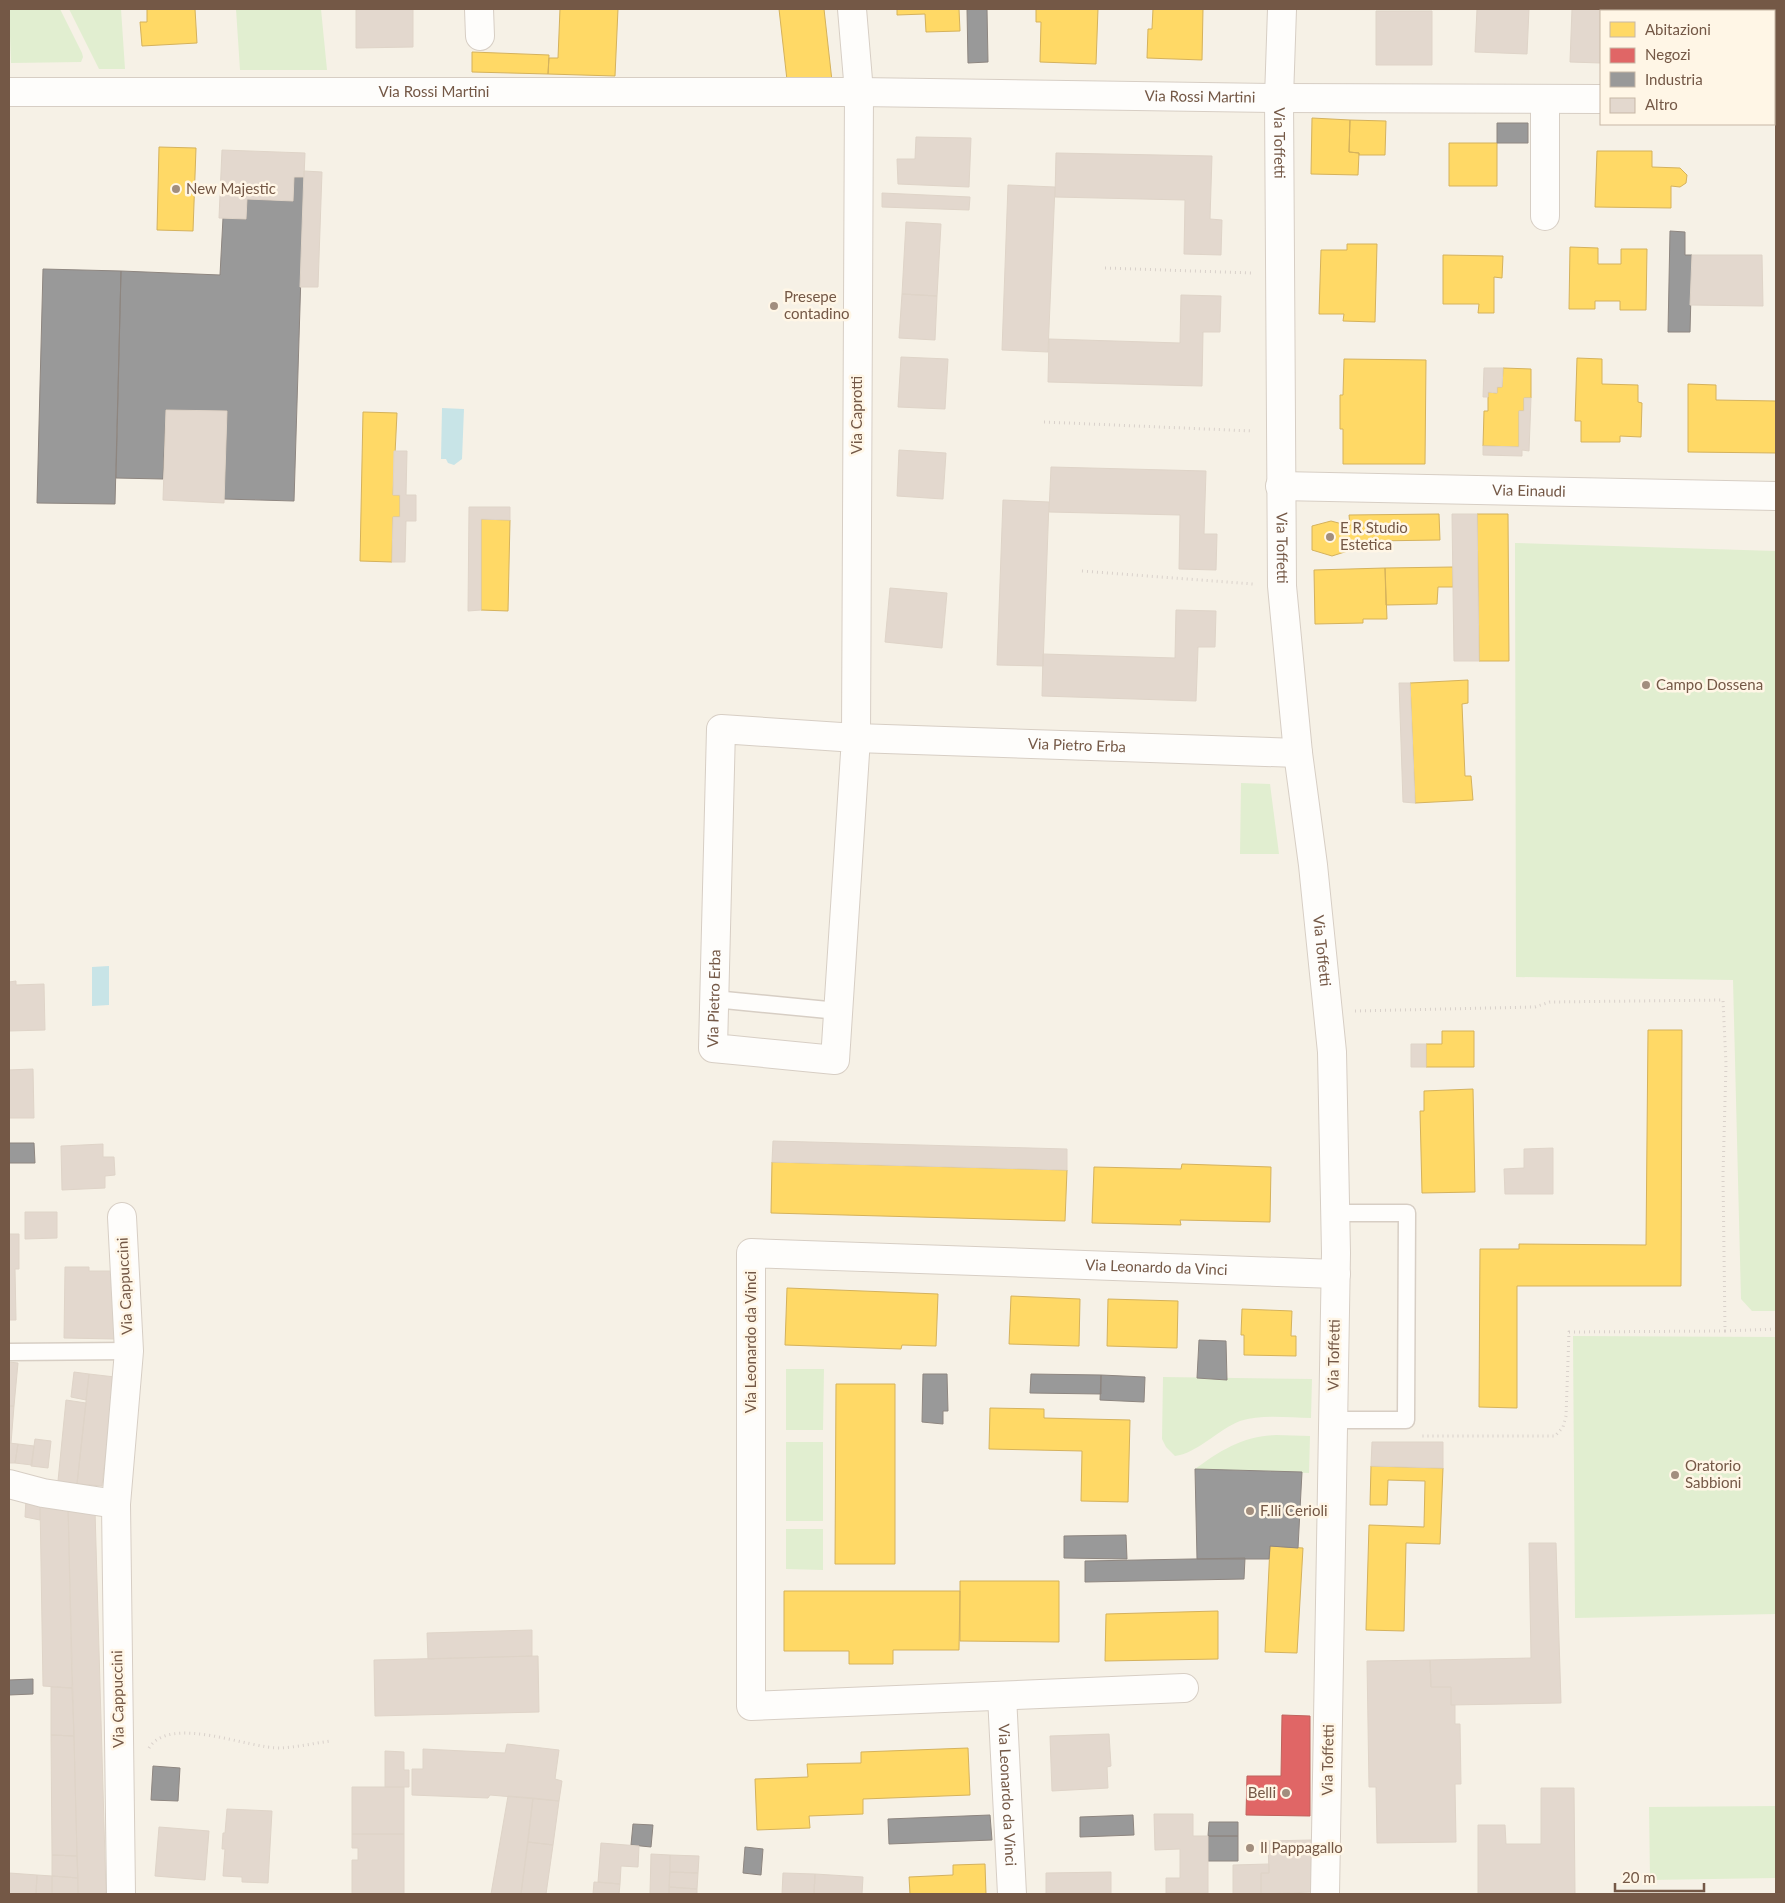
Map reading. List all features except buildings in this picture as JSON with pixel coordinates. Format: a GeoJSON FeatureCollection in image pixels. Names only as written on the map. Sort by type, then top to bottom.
{"type":"FeatureCollection","features":[{"type":"Feature","properties":{"kind":"street"},"geometry":{"type":"LineString","coordinates":[[479,9],[480,36]]}},
{"type":"Feature","properties":{"kind":"street"},"geometry":{"type":"LineString","coordinates":[[852,9],[859,92]]}},
{"type":"Feature","properties":{"kind":"street","name":"Via Toffetti"},"geometry":{"type":"LineString","coordinates":[[1282,9],[1279,98],[1282,274],[1280,432],[1282,586],[1298,753],[1313,865],[1332,1052],[1336,1213],[1326,1894]]}},
{"type":"Feature","properties":{"kind":"street","name":"Via Rossi Martini"},"geometry":{"type":"LineString","coordinates":[[9,92],[859,92],[1279,98],[1600,99]]}},
{"type":"Feature","properties":{"kind":"street","name":"Via Caprotti"},"geometry":{"type":"LineString","coordinates":[[856,738],[859,92]]}},
{"type":"Feature","properties":{"kind":"street"},"geometry":{"type":"LineString","coordinates":[[1545,98],[1545,216]]}},
{"type":"Feature","properties":{"kind":"street","name":"Via Einaudi"},"geometry":{"type":"LineString","coordinates":[[1280,486],[1776,496]]}},
{"type":"Feature","properties":{"kind":"street","name":"Via Pietro Erba"},"geometry":{"type":"LineString","coordinates":[[856,738],[835,1060],[713,1048],[721,729],[856,738],[1298,753]]}},
{"type":"Feature","properties":{"kind":"street","name":"Via Cappuccini"},"geometry":{"type":"LineString","coordinates":[[121,1894],[116,1504],[129,1351],[122,1217]]}},
{"type":"Feature","properties":{"kind":"street","name":"Via Leonardo da Vinci"},"geometry":{"type":"LineString","coordinates":[[1184,1688],[751,1706],[751,1253],[1336,1274]]}},
{"type":"Feature","properties":{"kind":"street"},"geometry":{"type":"LineString","coordinates":[[9,1484],[43,1493],[116,1504]]}},
{"type":"Feature","properties":{"kind":"street","name":"Via Leonardo da Vinci"},"geometry":{"type":"LineString","coordinates":[[1002,1696],[1012,1894]]}},
{"type":"Feature","properties":{"kind":"lane"},"geometry":{"type":"LineString","coordinates":[[714,999],[838,1011]]}},
{"type":"Feature","properties":{"kind":"lane"},"geometry":{"type":"LineString","coordinates":[[1333,1420],[1406,1420],[1407,1213],[1336,1213]]}},
{"type":"Feature","properties":{"kind":"lane"},"geometry":{"type":"LineString","coordinates":[[9,1352],[129,1351]]}},
{"type":"Feature","properties":{"kind":"path"},"geometry":{"type":"LineString","coordinates":[[1105,268],[1282,274]]}},
{"type":"Feature","properties":{"kind":"path"},"geometry":{"type":"LineString","coordinates":[[1044,422],[1280,432]]}},
{"type":"Feature","properties":{"kind":"path"},"geometry":{"type":"LineString","coordinates":[[1082,571],[1282,586]]}},
{"type":"Feature","properties":{"kind":"path"},"geometry":{"type":"LineString","coordinates":[[1350,1012],[1535,1007],[1550,1002],[1723,1000],[1726,1064],[1723,1175],[1725,1331]]}},
{"type":"Feature","properties":{"kind":"path"},"geometry":{"type":"LineString","coordinates":[[1418,1436],[1555,1436],[1563,1427],[1566,1416],[1569,1332],[1776,1329]]}},
{"type":"Feature","properties":{"kind":"path"},"geometry":{"type":"LineString","coordinates":[[148,1750],[152,1743],[169,1734],[196,1734],[280,1748],[331,1740]]}},
{"type":"Feature","properties":{"kind":"green space"},"geometry":{"type":"Polygon","coordinates":[[[9,9],[60,9],[82,53],[81,62],[11,63],[9,9]]]}},
{"type":"Feature","properties":{"kind":"green space"},"geometry":{"type":"Polygon","coordinates":[[[69,9],[121,9],[125,69],[99,69],[69,9]]]}},
{"type":"Feature","properties":{"kind":"green space"},"geometry":{"type":"Polygon","coordinates":[[[236,9],[321,9],[327,70],[240,70],[236,9]]]}},
{"type":"Feature","properties":{"kind":"green space","name":"Campo Dossena"},"geometry":{"type":"Polygon","coordinates":[[[1515,543],[1776,551],[1776,1311],[1752,1311],[1741,1299],[1733,980],[1516,977],[1515,543]]]}},
{"type":"Feature","properties":{"kind":"green space"},"geometry":{"type":"Polygon","coordinates":[[[1241,783],[1270,784],[1279,854],[1240,854],[1241,783]]]}},
{"type":"Feature","properties":{"kind":"green space","name":"Oratorio Sabbioni"},"geometry":{"type":"Polygon","coordinates":[[[1573,1336],[1776,1337],[1776,1614],[1575,1618],[1573,1336]]]}},
{"type":"Feature","properties":{"kind":"green space"},"geometry":{"type":"Polygon","coordinates":[[[786,1369],[824,1369],[823,1430],[786,1430],[786,1369]]]}},
{"type":"Feature","properties":{"kind":"green space"},"geometry":{"type":"Polygon","coordinates":[[[1163,1377],[1312,1379],[1311,1418],[1266,1417],[1240,1421],[1191,1451],[1175,1456],[1166,1447],[1162,1439],[1163,1377]]]}},
{"type":"Feature","properties":{"kind":"green space"},"geometry":{"type":"Polygon","coordinates":[[[1276,1435],[1310,1436],[1309,1473],[1195,1469],[1233,1445],[1253,1438],[1276,1435]]]}},
{"type":"Feature","properties":{"kind":"green space"},"geometry":{"type":"Polygon","coordinates":[[[786,1442],[823,1442],[823,1521],[786,1521],[786,1442]]]}},
{"type":"Feature","properties":{"kind":"green space"},"geometry":{"type":"Polygon","coordinates":[[[786,1529],[823,1529],[823,1570],[786,1569],[786,1529]]]}},
{"type":"Feature","properties":{"kind":"green space"},"geometry":{"type":"Polygon","coordinates":[[[1776,1806],[1776,1878],[1650,1880],[1649,1807],[1776,1806]]]}},
{"type":"Feature","properties":{"kind":"water"},"geometry":{"type":"Polygon","coordinates":[[[442,408],[464,409],[462,459],[454,465],[448,463],[446,459],[441,459],[442,408]]]}},
{"type":"Feature","properties":{"kind":"water"},"geometry":{"type":"Polygon","coordinates":[[[109,966],[109,1005],[92,1006],[92,967],[109,966]]]}},
{"type":"Feature","properties":{"kind":"place","name":"New Majestic"},"geometry":{"type":"Point","coordinates":[176,189]}},
{"type":"Feature","properties":{"kind":"place","name":"Presepe contadino"},"geometry":{"type":"Point","coordinates":[774,306]}},
{"type":"Feature","properties":{"kind":"place","name":"E R Studio Estetica"},"geometry":{"type":"Point","coordinates":[1330,537]}},
{"type":"Feature","properties":{"kind":"place","name":"Campo Dossena"},"geometry":{"type":"Point","coordinates":[1646,685]}},
{"type":"Feature","properties":{"kind":"place","name":"Oratorio Sabbioni"},"geometry":{"type":"Point","coordinates":[1675,1475]}},
{"type":"Feature","properties":{"kind":"place","name":"F.lli Cerioli"},"geometry":{"type":"Point","coordinates":[1250,1511]}},
{"type":"Feature","properties":{"kind":"place","name":"Belli"},"geometry":{"type":"Point","coordinates":[1286,1793]}},
{"type":"Feature","properties":{"kind":"place","name":"Il Pappagallo"},"geometry":{"type":"Point","coordinates":[1250,1848]}}]}
